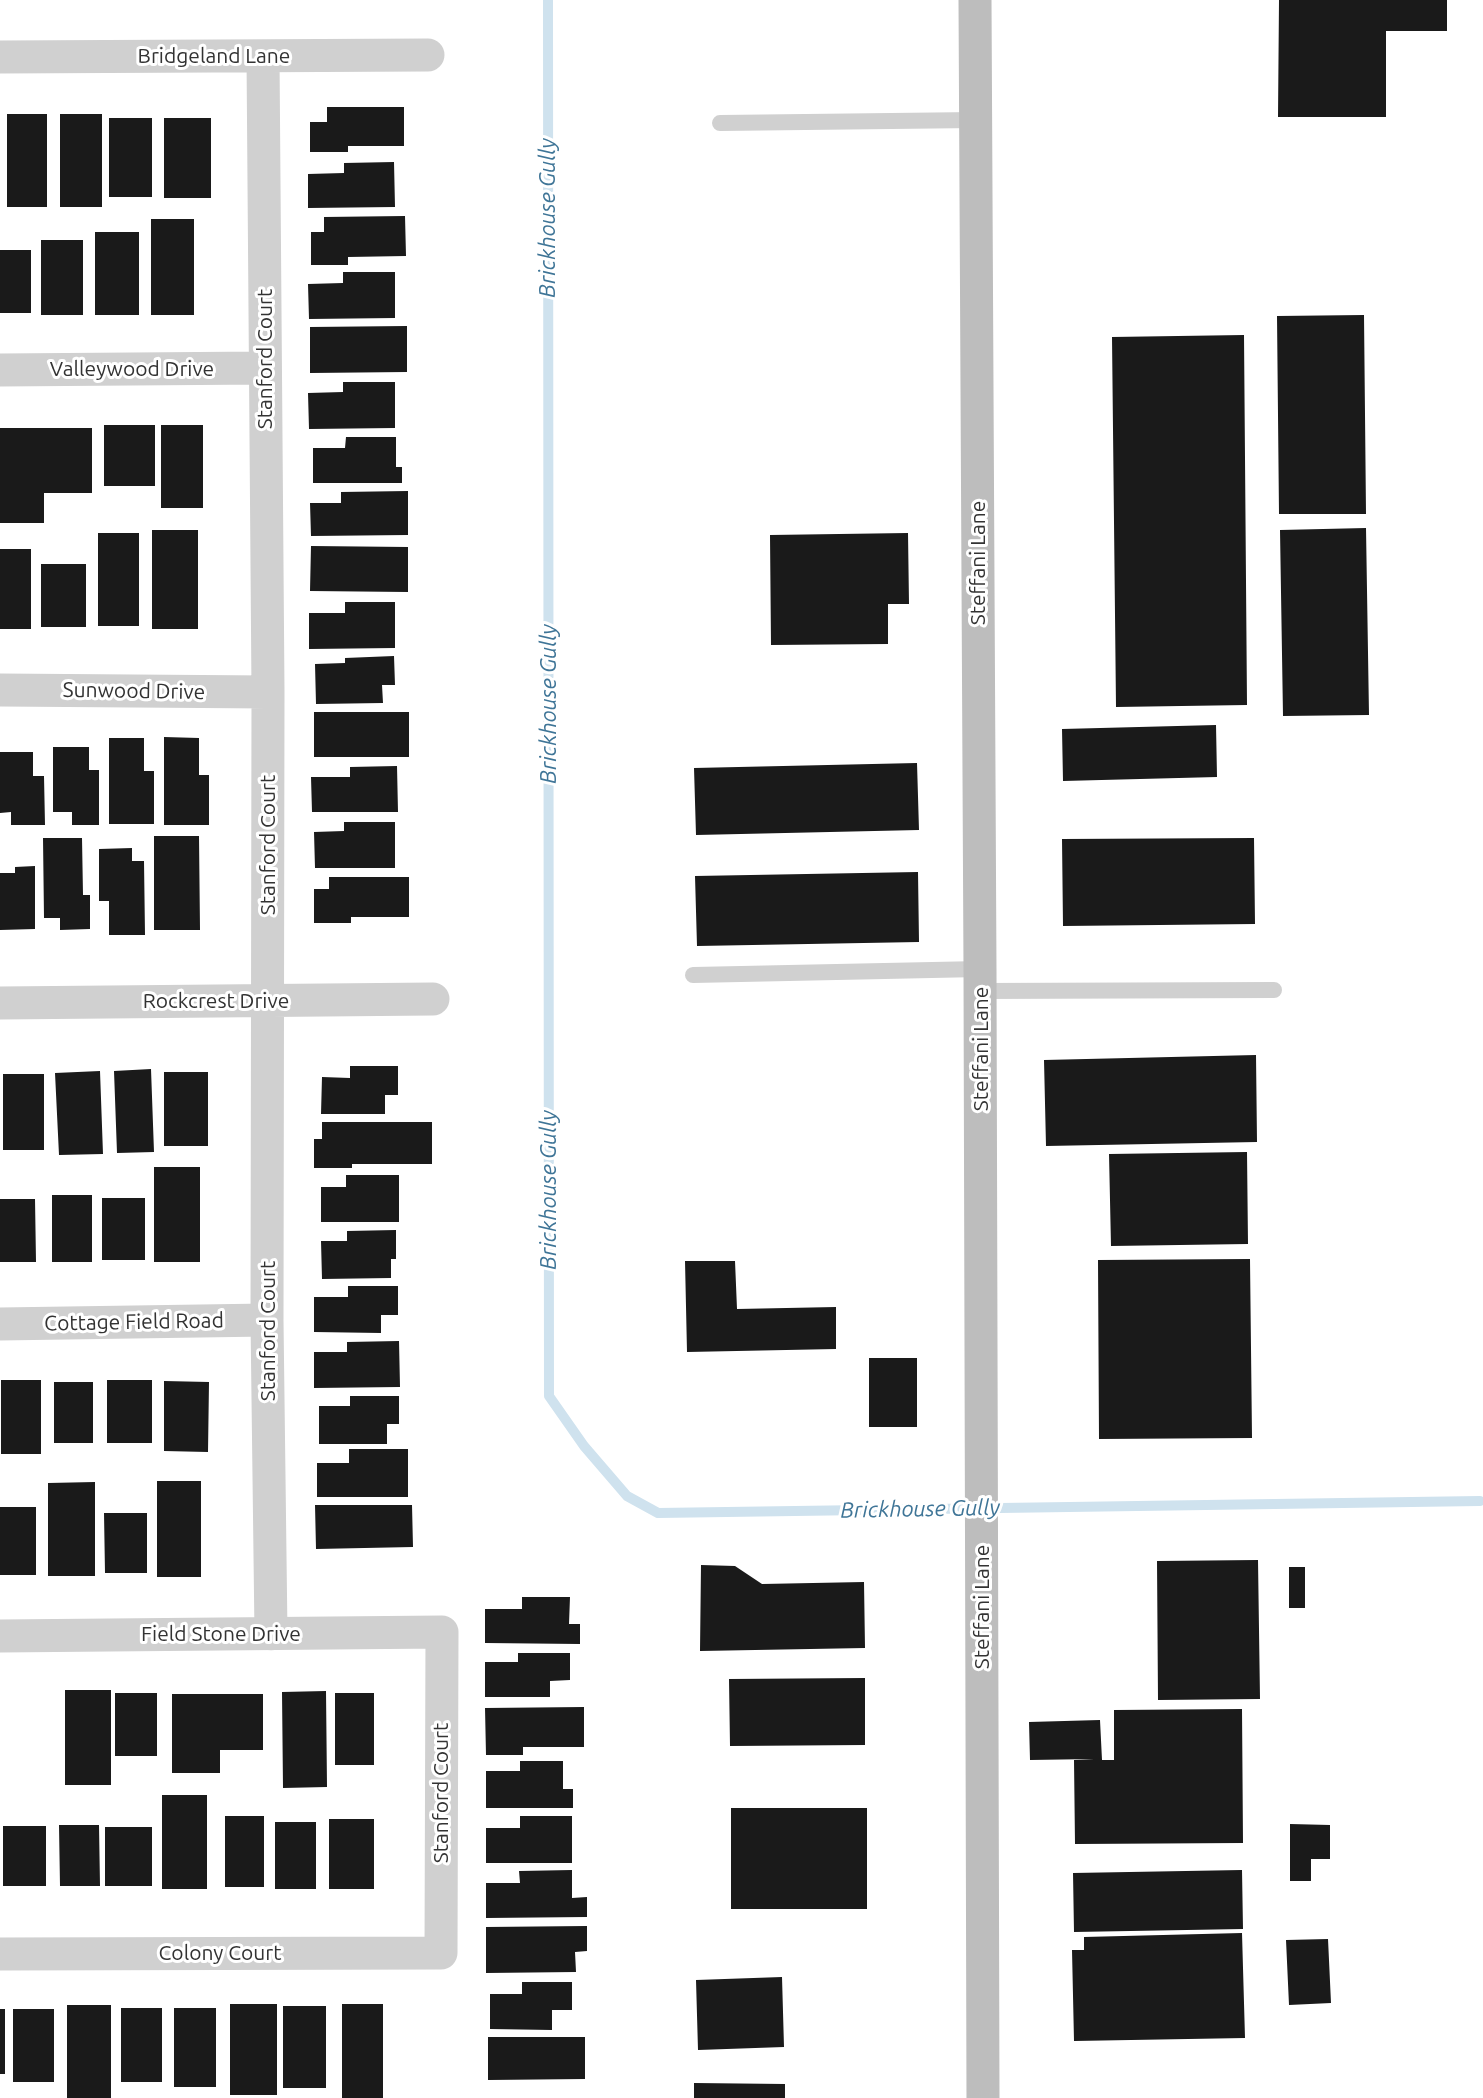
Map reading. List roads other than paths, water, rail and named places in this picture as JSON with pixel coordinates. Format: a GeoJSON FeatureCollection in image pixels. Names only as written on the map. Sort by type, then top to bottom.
{"type":"FeatureCollection","features":[{"type":"Feature","properties":{"kind":"street","name":"Steffani Lane"},"geometry":{"type":"LineString","coordinates":[[975,0],[983,2098]]}},
{"type":"Feature","properties":{"kind":"street","name":"Bridgeland Lane"},"geometry":{"type":"LineString","coordinates":[[0,57],[428,55]]}},
{"type":"Feature","properties":{"kind":"street","name":"Stanford Court"},"geometry":{"type":"LineString","coordinates":[[263,56],[268,692],[267,1320],[271,1634]]}},
{"type":"Feature","properties":{"kind":"street","name":"Valleywood Drive"},"geometry":{"type":"LineString","coordinates":[[0,370],[264,368]]}},
{"type":"Feature","properties":{"kind":"street","name":"Sunwood Drive"},"geometry":{"type":"LineString","coordinates":[[0,690],[268,692]]}},
{"type":"Feature","properties":{"kind":"street","name":"Rockcrest Drive"},"geometry":{"type":"LineString","coordinates":[[0,1003],[433,999]]}},
{"type":"Feature","properties":{"kind":"street","name":"Cottage Field Road"},"geometry":{"type":"LineString","coordinates":[[0,1324],[267,1320]]}},
{"type":"Feature","properties":{"kind":"street","name":"Stanford Court"},"geometry":{"type":"LineString","coordinates":[[441,1953],[442,1632]]}},
{"type":"Feature","properties":{"kind":"street","name":"Field Stone Drive"},"geometry":{"type":"LineString","coordinates":[[0,1636],[442,1632]]}},
{"type":"Feature","properties":{"kind":"street","name":"Colony Court"},"geometry":{"type":"LineString","coordinates":[[0,1954],[441,1953]]}},
{"type":"Feature","properties":{"kind":"lane"},"geometry":{"type":"LineString","coordinates":[[720,123],[976,120]]}},
{"type":"Feature","properties":{"kind":"lane"},"geometry":{"type":"LineString","coordinates":[[693,975],[980,980],[1274,990]]}},
{"type":"Feature","properties":{"kind":"waterway","name":"Brickhouse Gully"},"geometry":{"type":"LineString","coordinates":[[548,0],[549,1396],[584,1446],[627,1496],[658,1513],[1480,1501]]}}]}
